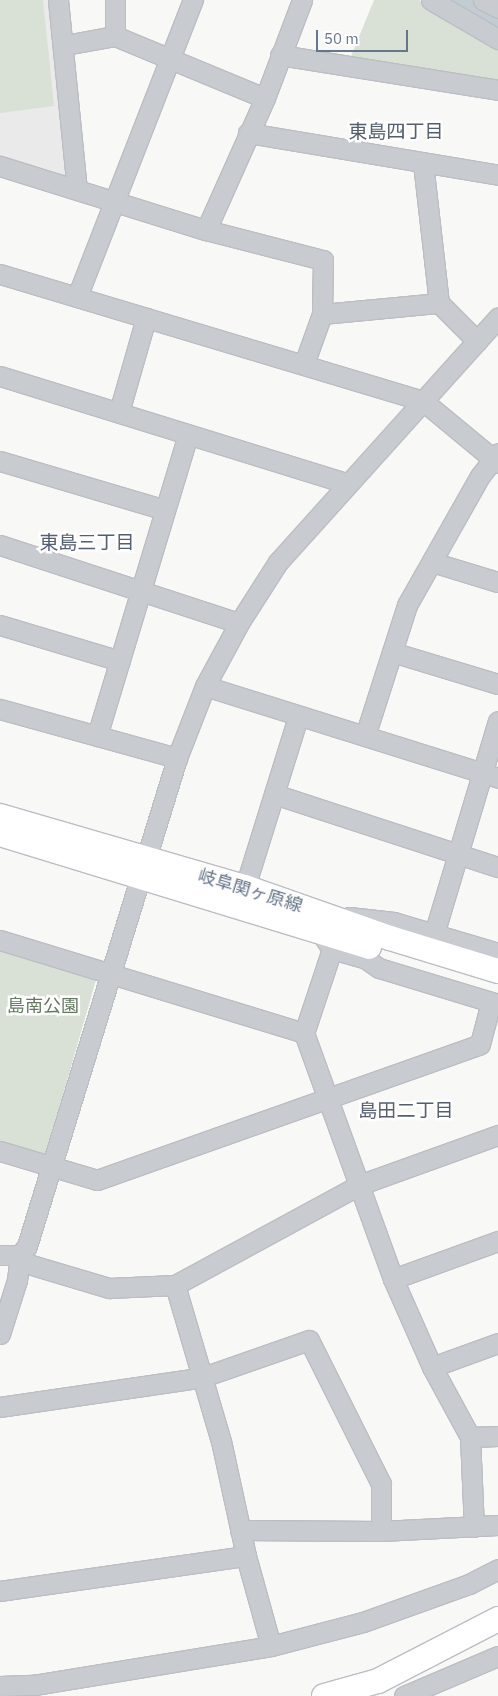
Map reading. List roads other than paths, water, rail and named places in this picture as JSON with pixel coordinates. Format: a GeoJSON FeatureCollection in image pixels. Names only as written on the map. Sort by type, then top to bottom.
{"type":"FeatureCollection","features":[{"type":"Feature","properties":{"kind":"main road","name":"岐阜関ヶ原線"},"geometry":{"type":"LineString","coordinates":[[0,816],[325,931],[498,971]]}},
{"type":"Feature","properties":{"kind":"main road","name":"岐阜関ヶ原線"},"geometry":{"type":"LineString","coordinates":[[0,834],[143,868],[245,887],[325,931]]}},
{"type":"Feature","properties":{"kind":"main road","name":"岐阜関ヶ原線"},"geometry":{"type":"LineString","coordinates":[[387,945],[496,998]]}},
{"type":"Feature","properties":{"kind":"main road"},"geometry":{"type":"LineString","coordinates":[[324,1696],[378,1681],[498,1619]]}},
{"type":"Feature","properties":{"kind":"street"},"geometry":{"type":"LineString","coordinates":[[58,0],[65,45],[77,189]]}},
{"type":"Feature","properties":{"kind":"street"},"geometry":{"type":"LineString","coordinates":[[115,0],[115,36]]}},
{"type":"Feature","properties":{"kind":"street"},"geometry":{"type":"LineString","coordinates":[[77,297],[193,0]]}},
{"type":"Feature","properties":{"kind":"street"},"geometry":{"type":"LineString","coordinates":[[206,230],[264,98],[302,0]]}},
{"type":"Feature","properties":{"kind":"street"},"geometry":{"type":"LineString","coordinates":[[431,0],[498,39]]}},
{"type":"Feature","properties":{"kind":"street"},"geometry":{"type":"LineString","coordinates":[[483,0],[498,8]]}},
{"type":"Feature","properties":{"kind":"street"},"geometry":{"type":"LineString","coordinates":[[65,45],[115,36],[264,98]]}},
{"type":"Feature","properties":{"kind":"street"},"geometry":{"type":"LineString","coordinates":[[280,55],[498,90]]}},
{"type":"Feature","properties":{"kind":"street"},"geometry":{"type":"LineString","coordinates":[[248,133],[498,175]]}},
{"type":"Feature","properties":{"kind":"street"},"geometry":{"type":"LineString","coordinates":[[423,163],[439,302],[477,341]]}},
{"type":"Feature","properties":{"kind":"street"},"geometry":{"type":"LineString","coordinates":[[0,166],[206,230],[323,260],[322,314],[304,364]]}},
{"type":"Feature","properties":{"kind":"street"},"geometry":{"type":"LineString","coordinates":[[0,274],[423,401],[496,459],[407,605],[365,736]]}},
{"type":"Feature","properties":{"kind":"street"},"geometry":{"type":"LineString","coordinates":[[322,314],[439,302]]}},
{"type":"Feature","properties":{"kind":"street"},"geometry":{"type":"LineString","coordinates":[[119,412],[146,318]]}},
{"type":"Feature","properties":{"kind":"street"},"geometry":{"type":"LineString","coordinates":[[0,1334],[16,1280],[20,1255],[27,1246],[177,758],[205,686],[239,622],[278,562],[498,318]]}},
{"type":"Feature","properties":{"kind":"street"},"geometry":{"type":"LineString","coordinates":[[0,376],[348,484]]}},
{"type":"Feature","properties":{"kind":"street"},"geometry":{"type":"LineString","coordinates":[[97,736],[188,435]]}},
{"type":"Feature","properties":{"kind":"street"},"geometry":{"type":"LineString","coordinates":[[0,461],[165,510]]}},
{"type":"Feature","properties":{"kind":"street"},"geometry":{"type":"LineString","coordinates":[[0,545],[141,588],[239,622]]}},
{"type":"Feature","properties":{"kind":"street"},"geometry":{"type":"LineString","coordinates":[[432,562],[498,582]]}},
{"type":"Feature","properties":{"kind":"street"},"geometry":{"type":"LineString","coordinates":[[0,625],[120,661]]}},
{"type":"Feature","properties":{"kind":"street"},"geometry":{"type":"LineString","coordinates":[[392,652],[498,684]]}},
{"type":"Feature","properties":{"kind":"street"},"geometry":{"type":"LineString","coordinates":[[205,686],[298,717],[365,736],[490,776]]}},
{"type":"Feature","properties":{"kind":"street"},"geometry":{"type":"LineString","coordinates":[[0,709],[177,758]]}},
{"type":"Feature","properties":{"kind":"street"},"geometry":{"type":"LineString","coordinates":[[245,887],[298,717]]}},
{"type":"Feature","properties":{"kind":"street"},"geometry":{"type":"LineString","coordinates":[[434,934],[459,853],[490,776],[498,720]]}},
{"type":"Feature","properties":{"kind":"street"},"geometry":{"type":"LineString","coordinates":[[274,794],[498,867]]}},
{"type":"Feature","properties":{"kind":"street"},"geometry":{"type":"LineString","coordinates":[[325,931],[394,922],[498,953]]}},
{"type":"Feature","properties":{"kind":"street"},"geometry":{"type":"LineString","coordinates":[[0,1151],[97,1180],[480,1044],[496,998],[379,968],[325,931]]}},
{"type":"Feature","properties":{"kind":"street"},"geometry":{"type":"LineString","coordinates":[[325,931],[304,1033],[393,1279],[432,1367],[470,1437],[474,1527]]}},
{"type":"Feature","properties":{"kind":"street"},"geometry":{"type":"LineString","coordinates":[[0,940],[304,1033]]}},
{"type":"Feature","properties":{"kind":"street"},"geometry":{"type":"LineString","coordinates":[[20,1255],[25,1264],[110,1288],[175,1285],[359,1185],[498,1135]]}},
{"type":"Feature","properties":{"kind":"street"},"geometry":{"type":"LineString","coordinates":[[393,1279],[498,1241]]}},
{"type":"Feature","properties":{"kind":"street"},"geometry":{"type":"LineString","coordinates":[[0,1255],[20,1255]]}},
{"type":"Feature","properties":{"kind":"street"},"geometry":{"type":"LineString","coordinates":[[175,1285],[200,1378],[221,1441],[246,1556],[271,1646]]}},
{"type":"Feature","properties":{"kind":"street"},"geometry":{"type":"LineString","coordinates":[[0,1407],[200,1378],[309,1340],[381,1484],[382,1531]]}},
{"type":"Feature","properties":{"kind":"street"},"geometry":{"type":"LineString","coordinates":[[432,1367],[498,1344]]}},
{"type":"Feature","properties":{"kind":"street"},"geometry":{"type":"LineString","coordinates":[[470,1437],[498,1436]]}},
{"type":"Feature","properties":{"kind":"street"},"geometry":{"type":"LineString","coordinates":[[240,1530],[382,1531],[498,1526]]}},
{"type":"Feature","properties":{"kind":"street"},"geometry":{"type":"LineString","coordinates":[[0,1591],[246,1556]]}},
{"type":"Feature","properties":{"kind":"street"},"geometry":{"type":"LineString","coordinates":[[0,1686],[34,1685],[271,1646],[363,1622],[468,1584],[498,1569]]}},
{"type":"Feature","properties":{"kind":"street"},"geometry":{"type":"LineString","coordinates":[[404,1696],[498,1656]]}},
{"type":"Feature","properties":{"kind":"waterway"},"geometry":{"type":"LineString","coordinates":[[460,0],[498,22]]}},
{"type":"Feature","properties":{"kind":"district","name":"東島四丁目"},"geometry":{"type":"Point","coordinates":[396,132]}},
{"type":"Feature","properties":{"kind":"district","name":"東島三丁目"},"geometry":{"type":"Point","coordinates":[87,543]}},
{"type":"Feature","properties":{"kind":"district","name":"島田二丁目"},"geometry":{"type":"Point","coordinates":[406,1111]}},
{"type":"Feature","properties":{"kind":"park label","name":"島南公園"},"geometry":{"type":"Point","coordinates":[43,1006]}}]}
